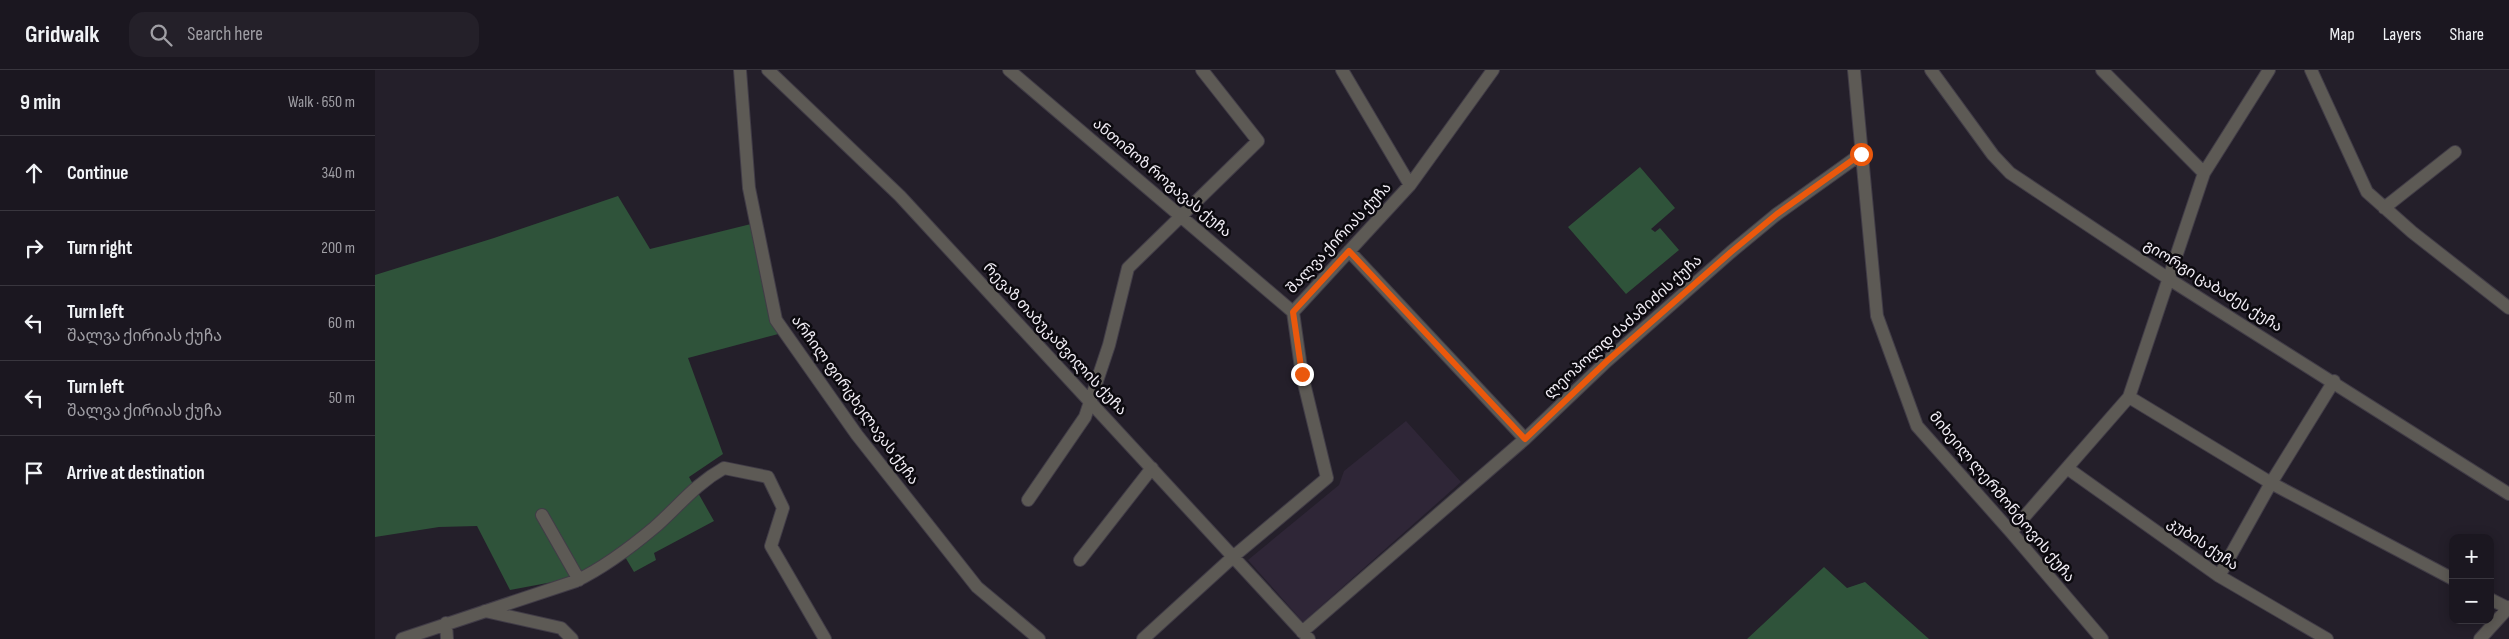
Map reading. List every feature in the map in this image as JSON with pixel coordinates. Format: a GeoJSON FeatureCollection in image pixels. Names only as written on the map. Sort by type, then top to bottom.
{"type":"FeatureCollection","features":[{"type":"Feature","properties":{"kind":"street","name":"არჩილ ფირცხელავას ქუჩა"},"geometry":{"type":"LineString","coordinates":[[740,70],[749,188],[776,320],[857,435],[977,588],[1039,639]]}},
{"type":"Feature","properties":{"kind":"street","name":"რევაზ თაბუკაშვილის ქუჩა"},"geometry":{"type":"LineString","coordinates":[[768,70],[900,196],[1305,635]]}},
{"type":"Feature","properties":{"kind":"street","name":"ანთიმოზ როგავას ქუჩა"},"geometry":{"type":"LineString","coordinates":[[1009,70],[1293,312]]}},
{"type":"Feature","properties":{"kind":"street"},"geometry":{"type":"LineString","coordinates":[[1029,500],[1085,417],[1109,345],[1128,268],[1258,140],[1202,70]]}},
{"type":"Feature","properties":{"kind":"street"},"geometry":{"type":"LineString","coordinates":[[1342,70],[1410,185]]}},
{"type":"Feature","properties":{"kind":"street","name":"შალვა ქირიას ქუჩა"},"geometry":{"type":"LineString","coordinates":[[1143,639],[1234,556],[1327,478],[1302,374],[1293,312],[1410,185],[1493,70]]}},
{"type":"Feature","properties":{"kind":"street","name":"მიხეილ ლერმონტოვის ქუჩა"},"geometry":{"type":"LineString","coordinates":[[1854,70],[1877,316],[1917,426],[2102,639]]}},
{"type":"Feature","properties":{"kind":"street","name":"გიორგი ცაბაძეს ქუჩა"},"geometry":{"type":"LineString","coordinates":[[1931,70],[1993,154],[2010,173],[2169,279],[2334,381],[2509,494]]}},
{"type":"Feature","properties":{"kind":"street"},"geometry":{"type":"LineString","coordinates":[[2102,70],[2204,172]]}},
{"type":"Feature","properties":{"kind":"street"},"geometry":{"type":"LineString","coordinates":[[2011,532],[2129,397],[2204,172],[2269,70]]}},
{"type":"Feature","properties":{"kind":"street"},"geometry":{"type":"LineString","coordinates":[[2311,70],[2367,192],[2384,208],[2509,308]]}},
{"type":"Feature","properties":{"kind":"street"},"geometry":{"type":"LineString","coordinates":[[2384,208],[2455,152]]}},
{"type":"Feature","properties":{"kind":"street","name":"ლეოპოლდ ძაძამიძის ქუჩა"},"geometry":{"type":"LineString","coordinates":[[1305,635],[1525,439],[1607,361],[1731,252],[1777,214],[1861,154]]}},
{"type":"Feature","properties":{"kind":"street"},"geometry":{"type":"LineString","coordinates":[[1349,251],[1525,439]]}},
{"type":"Feature","properties":{"kind":"street"},"geometry":{"type":"LineString","coordinates":[[2219,576],[2271,483],[2334,381]]}},
{"type":"Feature","properties":{"kind":"street"},"geometry":{"type":"LineString","coordinates":[[2129,397],[2271,483],[2449,577]]}},
{"type":"Feature","properties":{"kind":"street"},"geometry":{"type":"LineString","coordinates":[[402,639],[579,580],[601,570],[655,527],[694,488],[724,468],[769,477],[783,508],[771,546],[825,639]]}},
{"type":"Feature","properties":{"kind":"street"},"geometry":{"type":"LineString","coordinates":[[1080,560],[1152,468]]}},
{"type":"Feature","properties":{"kind":"street","name":"კუბის ქუჩა"},"geometry":{"type":"LineString","coordinates":[[2067,468],[2219,576],[2327,639]]}},
{"type":"Feature","properties":{"kind":"street"},"geometry":{"type":"LineString","coordinates":[[542,516],[579,580]]}},
{"type":"Feature","properties":{"kind":"street"},"geometry":{"type":"LineString","coordinates":[[2480,639],[2509,607],[2494,601]]}},
{"type":"Feature","properties":{"kind":"street"},"geometry":{"type":"LineString","coordinates":[[482,611],[561,628],[572,639]]}},
{"type":"Feature","properties":{"kind":"street"},"geometry":{"type":"LineString","coordinates":[[446,623],[447,639]]}},
{"type":"Feature","properties":{"kind":"shaded area"},"geometry":{"type":"Polygon","coordinates":[[[1406,421],[1461,482],[1303,622],[1248,560],[1339,485],[1344,471],[1406,421]]]}},
{"type":"Feature","properties":{"kind":"green space"},"geometry":{"type":"Polygon","coordinates":[[[1640,167],[1675,208],[1651,229],[1655,232],[1660,228],[1679,250],[1626,294],[1568,227],[1640,167]]]}},
{"type":"Feature","properties":{"kind":"green space"},"geometry":{"type":"Polygon","coordinates":[[[618,196],[650,249],[751,224],[766,277],[786,332],[688,358],[723,454],[689,477],[714,521],[654,553],[656,560],[634,572],[621,550],[574,578],[510,590],[477,526],[439,527],[375,537],[375,275],[494,238],[618,196]]]}},
{"type":"Feature","properties":{"kind":"green space"},"geometry":{"type":"Polygon","coordinates":[[[1824,567],[1847,588],[1865,582],[1929,639],[1747,639],[1824,567]]]}},
{"type":"Feature","properties":{"kind":"route"},"geometry":{"type":"LineString","coordinates":[[1302,374],[1293,312],[1349,251],[1525,439],[1607,361],[1731,252],[1777,214],[1861,154]]}}]}
